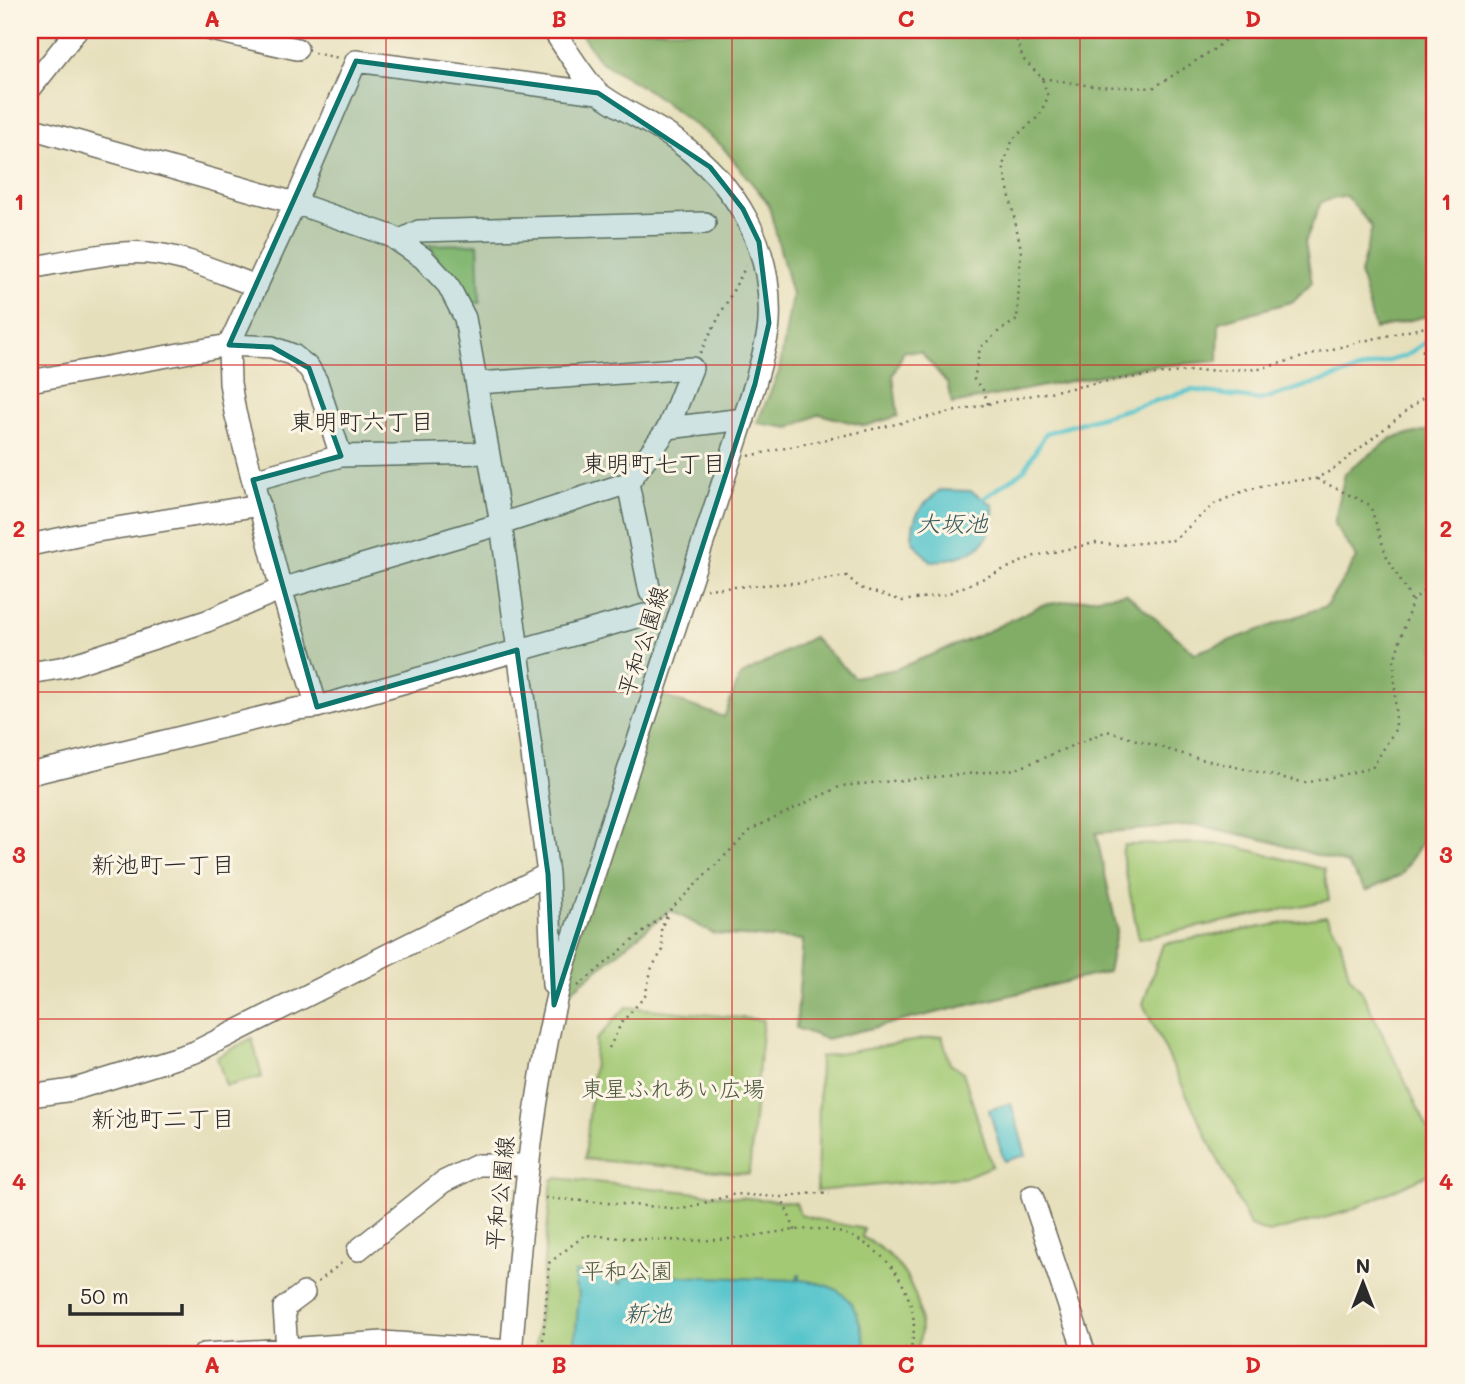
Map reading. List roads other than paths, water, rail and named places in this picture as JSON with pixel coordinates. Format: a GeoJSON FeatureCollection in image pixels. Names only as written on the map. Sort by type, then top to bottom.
{"type":"FeatureCollection","features":[{"type":"Feature","properties":{"kind":"street"},"geometry":{"type":"LineString","coordinates":[[30,89],[77,30]]}},
{"type":"Feature","properties":{"kind":"street"},"geometry":{"type":"LineString","coordinates":[[212,30],[298,50]]}},
{"type":"Feature","properties":{"kind":"street","name":"平和公園線"},"geometry":{"type":"LineString","coordinates":[[511,1352],[535,1105],[554,1005],[566,960],[744,419],[769,323],[767,281],[759,242],[743,209],[710,167],[676,140],[598,93],[553,30]]}},
{"type":"Feature","properties":{"kind":"street"},"geometry":{"type":"LineString","coordinates":[[317,707],[281,589],[235,412],[230,383],[229,345],[295,203],[356,61],[598,93]]}},
{"type":"Feature","properties":{"kind":"street"},"geometry":{"type":"LineString","coordinates":[[30,128],[295,203],[391,236],[423,258],[449,285],[465,318],[501,524],[548,874],[554,1005]]}},
{"type":"Feature","properties":{"kind":"street"},"geometry":{"type":"LineString","coordinates":[[398,241],[419,231],[705,223]]}},
{"type":"Feature","properties":{"kind":"street"},"geometry":{"type":"LineString","coordinates":[[30,268],[146,252],[175,257],[257,286]]}},
{"type":"Feature","properties":{"kind":"street"},"geometry":{"type":"LineString","coordinates":[[30,382],[229,345],[272,347],[293,355],[309,368],[317,382],[341,456]]}},
{"type":"Feature","properties":{"kind":"street"},"geometry":{"type":"LineString","coordinates":[[30,673],[65,667],[207,621],[281,589],[501,524],[628,483],[667,428],[692,368],[478,383]]}},
{"type":"Feature","properties":{"kind":"street"},"geometry":{"type":"LineString","coordinates":[[667,428],[744,419]]}},
{"type":"Feature","properties":{"kind":"street"},"geometry":{"type":"LineString","coordinates":[[253,480],[341,456],[488,453]]}},
{"type":"Feature","properties":{"kind":"street"},"geometry":{"type":"LineString","coordinates":[[628,483],[650,592]]}},
{"type":"Feature","properties":{"kind":"street"},"geometry":{"type":"LineString","coordinates":[[30,545],[91,531],[260,505]]}},
{"type":"Feature","properties":{"kind":"street"},"geometry":{"type":"LineString","coordinates":[[30,774],[284,712],[317,707],[643,615]]}},
{"type":"Feature","properties":{"kind":"street"},"geometry":{"type":"LineString","coordinates":[[30,1096],[72,1090],[195,1052],[548,874]]}},
{"type":"Feature","properties":{"kind":"street"},"geometry":{"type":"LineString","coordinates":[[358,1250],[443,1182],[478,1165],[529,1165]]}},
{"type":"Feature","properties":{"kind":"street"},"geometry":{"type":"LineString","coordinates":[[1032,1196],[1085,1354]]}},
{"type":"Feature","properties":{"kind":"street"},"geometry":{"type":"LineString","coordinates":[[288,1351],[284,1308],[304,1293]]}},
{"type":"Feature","properties":{"kind":"street"},"geometry":{"type":"LineString","coordinates":[[204,1354],[383,1348],[511,1352]]}},
{"type":"Feature","properties":{"kind":"water","name":"大坂池"},"geometry":{"type":"Polygon","coordinates":[[[940,490],[971,491],[993,505],[993,520],[985,541],[977,548],[957,557],[931,562],[912,541],[912,532],[918,512],[940,490]]]}},
{"type":"Feature","properties":{"kind":"water"},"geometry":{"type":"Polygon","coordinates":[[[1011,1103],[1026,1155],[1004,1161],[989,1110],[1011,1103]]]}},
{"type":"Feature","properties":{"kind":"water","name":"新池"},"geometry":{"type":"Polygon","coordinates":[[[575,1272],[608,1276],[621,1284],[622,1278],[645,1275],[797,1280],[800,1275],[800,1280],[828,1286],[846,1297],[857,1315],[865,1342],[858,1354],[574,1354],[579,1293],[575,1286],[575,1272]]]}},
{"type":"Feature","properties":{"kind":"waterway"},"geometry":{"type":"LineString","coordinates":[[983,499],[1024,470],[1046,433],[1192,390],[1260,400],[1405,356],[1426,342],[1435,344]]}},
{"type":"Feature","properties":{"kind":"district","name":"東明町六丁目"},"geometry":{"type":"Point","coordinates":[362,422]}},
{"type":"Feature","properties":{"kind":"district","name":"東明町七丁目"},"geometry":{"type":"Point","coordinates":[654,464]}},
{"type":"Feature","properties":{"kind":"district","name":"新池町一丁目"},"geometry":{"type":"Point","coordinates":[163,865]}},
{"type":"Feature","properties":{"kind":"district","name":"新池町二丁目"},"geometry":{"type":"Point","coordinates":[163,1119]}},
{"type":"Feature","properties":{"kind":"park label","name":"東星ふれあい広場"},"geometry":{"type":"Point","coordinates":[673,1089]}},
{"type":"Feature","properties":{"kind":"park label","name":"平和公園"},"geometry":{"type":"Point","coordinates":[627,1271]}}]}
